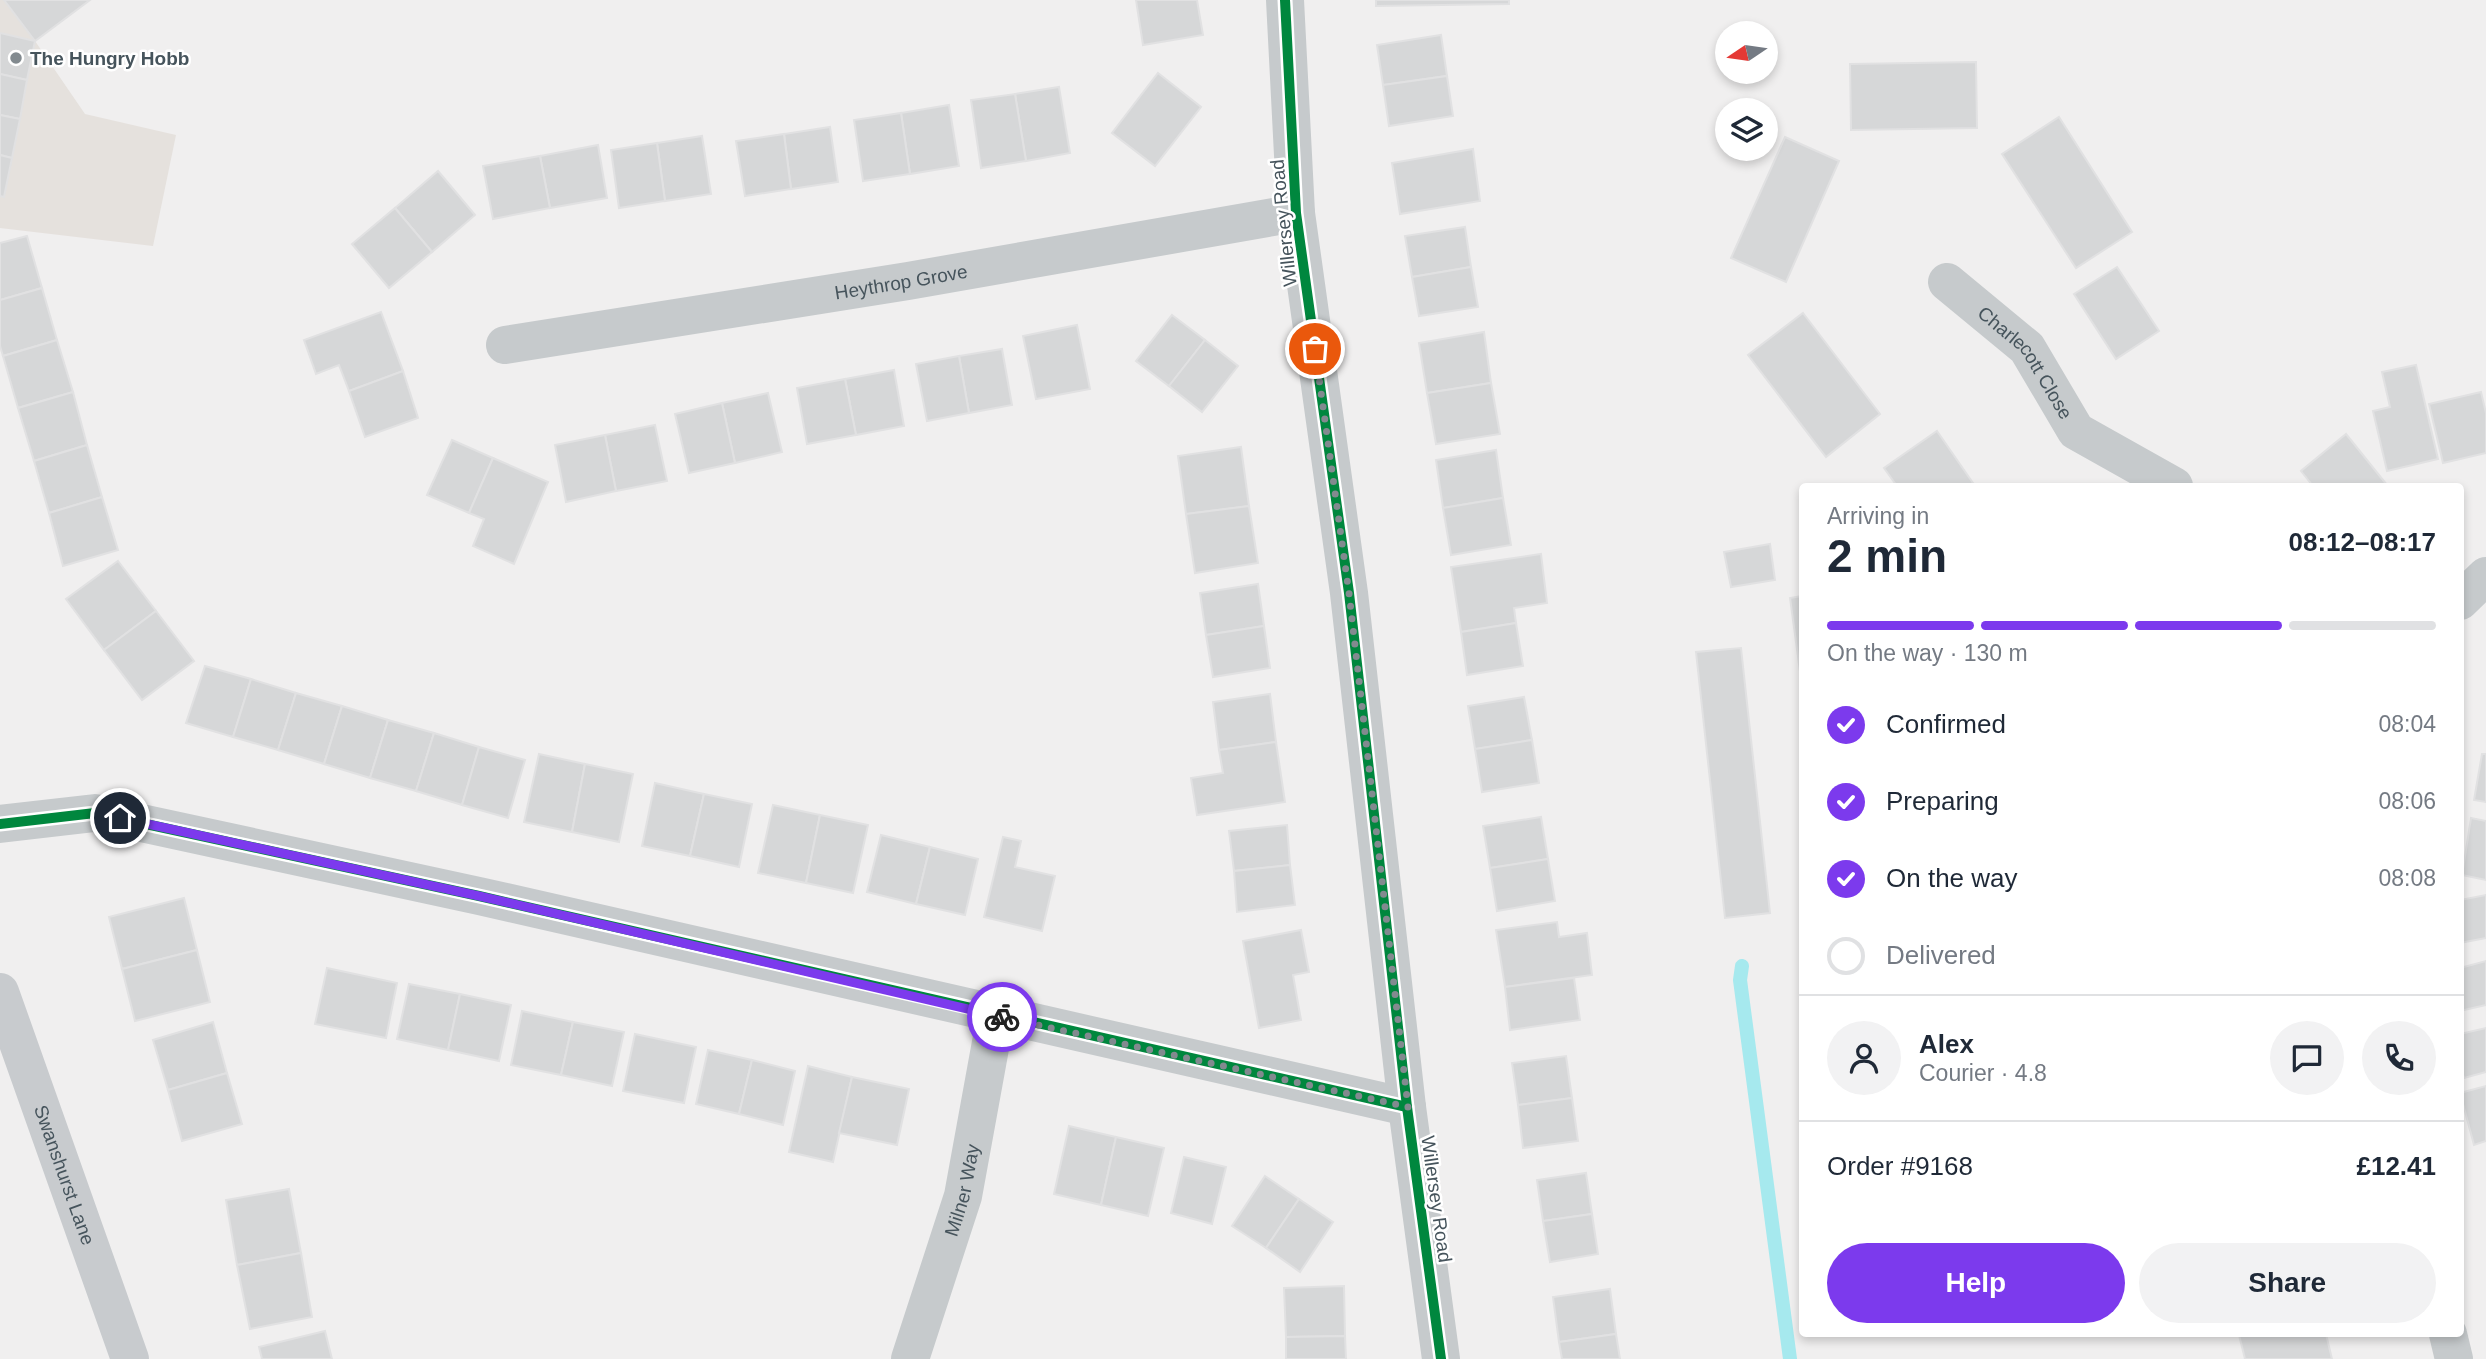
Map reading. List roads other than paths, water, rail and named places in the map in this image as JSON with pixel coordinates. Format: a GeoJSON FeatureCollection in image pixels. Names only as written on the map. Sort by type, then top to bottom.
{"type":"FeatureCollection","features":[{"type":"Feature","properties":{"kind":"main road","name":"Swanshurst Lane"},"geometry":{"type":"LineString","coordinates":[[0,992],[130,1359]]}},
{"type":"Feature","properties":{"kind":"street","name":"Willersey Road"},"geometry":{"type":"LineString","coordinates":[[1285,0],[1296,213],[1349,593],[1408,1107],[1441,1359]]}},
{"type":"Feature","properties":{"kind":"street","name":"Heythrop Grove"},"geometry":{"type":"LineString","coordinates":[[505,345],[895,283],[1296,213]]}},
{"type":"Feature","properties":{"kind":"street","name":"Charlecott Close"},"geometry":{"type":"LineString","coordinates":[[1947,282],[2027,348],[2076,431],[2169,483]]}},
{"type":"Feature","properties":{"kind":"street"},"geometry":{"type":"LineString","coordinates":[[2464,597],[2486,576]]}},
{"type":"Feature","properties":{"kind":"street"},"geometry":{"type":"LineString","coordinates":[[0,824],[95,813],[479,896],[1408,1107]]}},
{"type":"Feature","properties":{"kind":"street","name":"Milner Way"},"geometry":{"type":"LineString","coordinates":[[910,1359],[963,1196],[996,1015]]}},
{"type":"Feature","properties":{"kind":"street"},"geometry":{"type":"LineString","coordinates":[[2449,1337],[2454,1359]]}},
{"type":"Feature","properties":{"kind":"waterway"},"geometry":{"type":"LineString","coordinates":[[1742,966],[1740,980],[1790,1359]]}},
{"type":"Feature","properties":{"kind":"place","name":"The Hungry Hobb"},"geometry":{"type":"Point","coordinates":[16,58]}}]}
